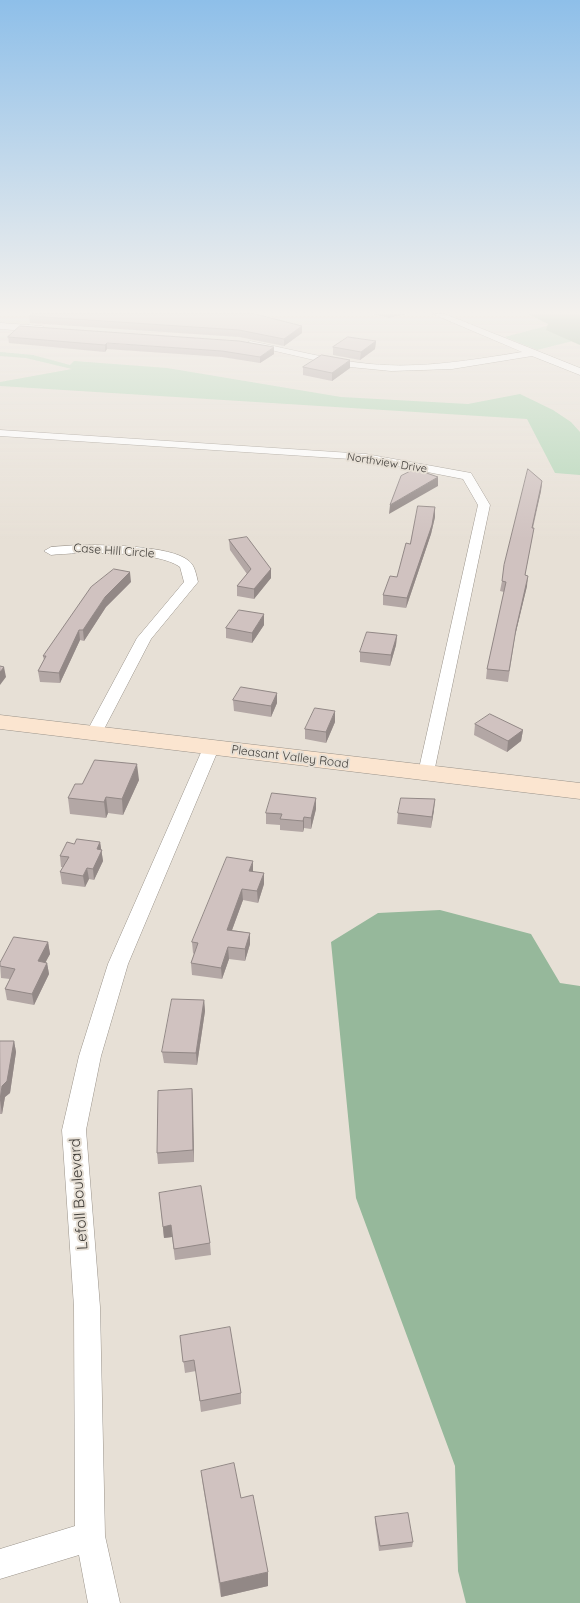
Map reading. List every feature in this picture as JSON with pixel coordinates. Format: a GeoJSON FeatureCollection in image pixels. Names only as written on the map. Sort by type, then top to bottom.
{"type":"FeatureCollection","features":[{"type":"Feature","properties":{"kind":"main road","name":"Pleasant Valley Road"},"geometry":{"type":"LineString","coordinates":[[0,722],[580,790]]}},
{"type":"Feature","properties":{"kind":"street","name":"Northview Drive"},"geometry":{"type":"LineString","coordinates":[[0,433],[366,457],[467,476],[484,505],[427,773]]}},
{"type":"Feature","properties":{"kind":"street","name":"Case Hill Circle"},"geometry":{"type":"LineString","coordinates":[[51,551],[68,548],[160,554],[181,560],[189,570],[191,582],[144,638],[94,733]]}},
{"type":"Feature","properties":{"kind":"street","name":"Lefoll Boulevard"},"geometry":{"type":"LineString","coordinates":[[104,1603],[90,1536],[87,1307],[74,1130],[90,1056],[118,964],[211,748]]}},
{"type":"Feature","properties":{"kind":"street"},"geometry":{"type":"LineString","coordinates":[[0,1564],[90,1536]]}},
{"type":"Feature","properties":{"kind":"green space"},"geometry":{"type":"Polygon","coordinates":[[[45,389],[292,389],[341,397],[468,404],[520,394],[553,410],[571,422],[580,432],[580,475],[555,473],[527,419],[45,389]]]}},
{"type":"Feature","properties":{"kind":"green space"},"geometry":{"type":"Polygon","coordinates":[[[440,910],[531,934],[560,983],[580,986],[580,1603],[466,1603],[458,1571],[455,1466],[356,1198],[331,942],[378,913],[440,910]]]}},
{"type":"Feature","properties":{"kind":"building"},"geometry":{"type":"Polygon","coordinates":[[[415,469],[438,477],[390,505],[401,476],[415,469]]]}},
{"type":"Feature","properties":{"kind":"building"},"geometry":{"type":"Polygon","coordinates":[[[528,469],[542,481],[525,575],[528,576],[509,671],[487,669],[506,582],[502,581],[504,565],[528,469]]]}},
{"type":"Feature","properties":{"kind":"building"},"geometry":{"type":"Polygon","coordinates":[[[418,506],[435,507],[432,525],[407,598],[383,595],[390,576],[397,577],[406,543],[410,544],[418,506]]]}},
{"type":"Feature","properties":{"kind":"building"},"geometry":{"type":"Polygon","coordinates":[[[247,537],[271,569],[254,589],[237,586],[251,569],[229,540],[247,537]]]}},
{"type":"Feature","properties":{"kind":"building"},"geometry":{"type":"Polygon","coordinates":[[[114,569],[130,572],[105,597],[83,630],[79,630],[59,673],[38,671],[46,656],[43,656],[91,587],[114,569]]]}},
{"type":"Feature","properties":{"kind":"building"},"geometry":{"type":"Polygon","coordinates":[[[239,610],[264,614],[252,633],[226,628],[239,610]]]}},
{"type":"Feature","properties":{"kind":"building"},"geometry":{"type":"Polygon","coordinates":[[[367,632],[397,635],[391,655],[360,652],[367,632]]]}},
{"type":"Feature","properties":{"kind":"building"},"geometry":{"type":"Polygon","coordinates":[[[241,687],[277,693],[271,706],[233,700],[241,687]]]}},
{"type":"Feature","properties":{"kind":"building"},"geometry":{"type":"Polygon","coordinates":[[[315,708],[335,711],[326,732],[305,729],[315,708]]]}},
{"type":"Feature","properties":{"kind":"building"},"geometry":{"type":"Polygon","coordinates":[[[490,714],[523,730],[508,741],[475,724],[490,714]]]}},
{"type":"Feature","properties":{"kind":"building"},"geometry":{"type":"Polygon","coordinates":[[[95,760],[137,764],[122,799],[106,797],[104,802],[68,798],[75,784],[82,784],[95,760]]]}},
{"type":"Feature","properties":{"kind":"building"},"geometry":{"type":"Polygon","coordinates":[[[272,793],[316,798],[311,818],[304,817],[303,821],[280,819],[282,814],[266,813],[272,793]]]}},
{"type":"Feature","properties":{"kind":"building"},"geometry":{"type":"Polygon","coordinates":[[[401,798],[435,799],[432,817],[398,813],[401,798]]]}},
{"type":"Feature","properties":{"kind":"building"},"geometry":{"type":"Polygon","coordinates":[[[77,839],[100,842],[97,849],[102,850],[93,869],[87,868],[83,876],[60,872],[69,857],[60,856],[67,842],[74,844],[77,839]]]}},
{"type":"Feature","properties":{"kind":"building"},"geometry":{"type":"Polygon","coordinates":[[[227,857],[253,861],[249,871],[264,873],[257,891],[242,889],[227,930],[250,933],[245,949],[228,947],[221,968],[191,963],[198,943],[192,942],[227,857]]]}},
{"type":"Feature","properties":{"kind":"building"},"geometry":{"type":"Polygon","coordinates":[[[14,937],[48,942],[38,961],[47,963],[32,994],[5,989],[15,969],[0,966],[0,963],[14,937]]]}},
{"type":"Feature","properties":{"kind":"building"},"geometry":{"type":"Polygon","coordinates":[[[172,999],[204,1000],[196,1053],[162,1052],[172,999]]]}},
{"type":"Feature","properties":{"kind":"building"},"geometry":{"type":"Polygon","coordinates":[[[0,1041],[14,1041],[7,1081],[2,1086],[0,1100],[0,1041]]]}},
{"type":"Feature","properties":{"kind":"building"},"geometry":{"type":"Polygon","coordinates":[[[192,1089],[193,1150],[157,1153],[158,1091],[192,1089]]]}},
{"type":"Feature","properties":{"kind":"building"},"geometry":{"type":"Polygon","coordinates":[[[201,1186],[210,1243],[174,1249],[171,1225],[163,1227],[159,1193],[201,1186]]]}},
{"type":"Feature","properties":{"kind":"building"},"geometry":{"type":"Polygon","coordinates":[[[230,1327],[241,1393],[200,1401],[194,1360],[183,1362],[180,1336],[230,1327]]]}},
{"type":"Feature","properties":{"kind":"building"},"geometry":{"type":"Polygon","coordinates":[[[234,1463],[241,1498],[253,1495],[268,1572],[220,1583],[201,1471],[234,1463]]]}},
{"type":"Feature","properties":{"kind":"building"},"geometry":{"type":"Polygon","coordinates":[[[408,1513],[413,1542],[380,1546],[375,1517],[408,1513]]]}}]}
